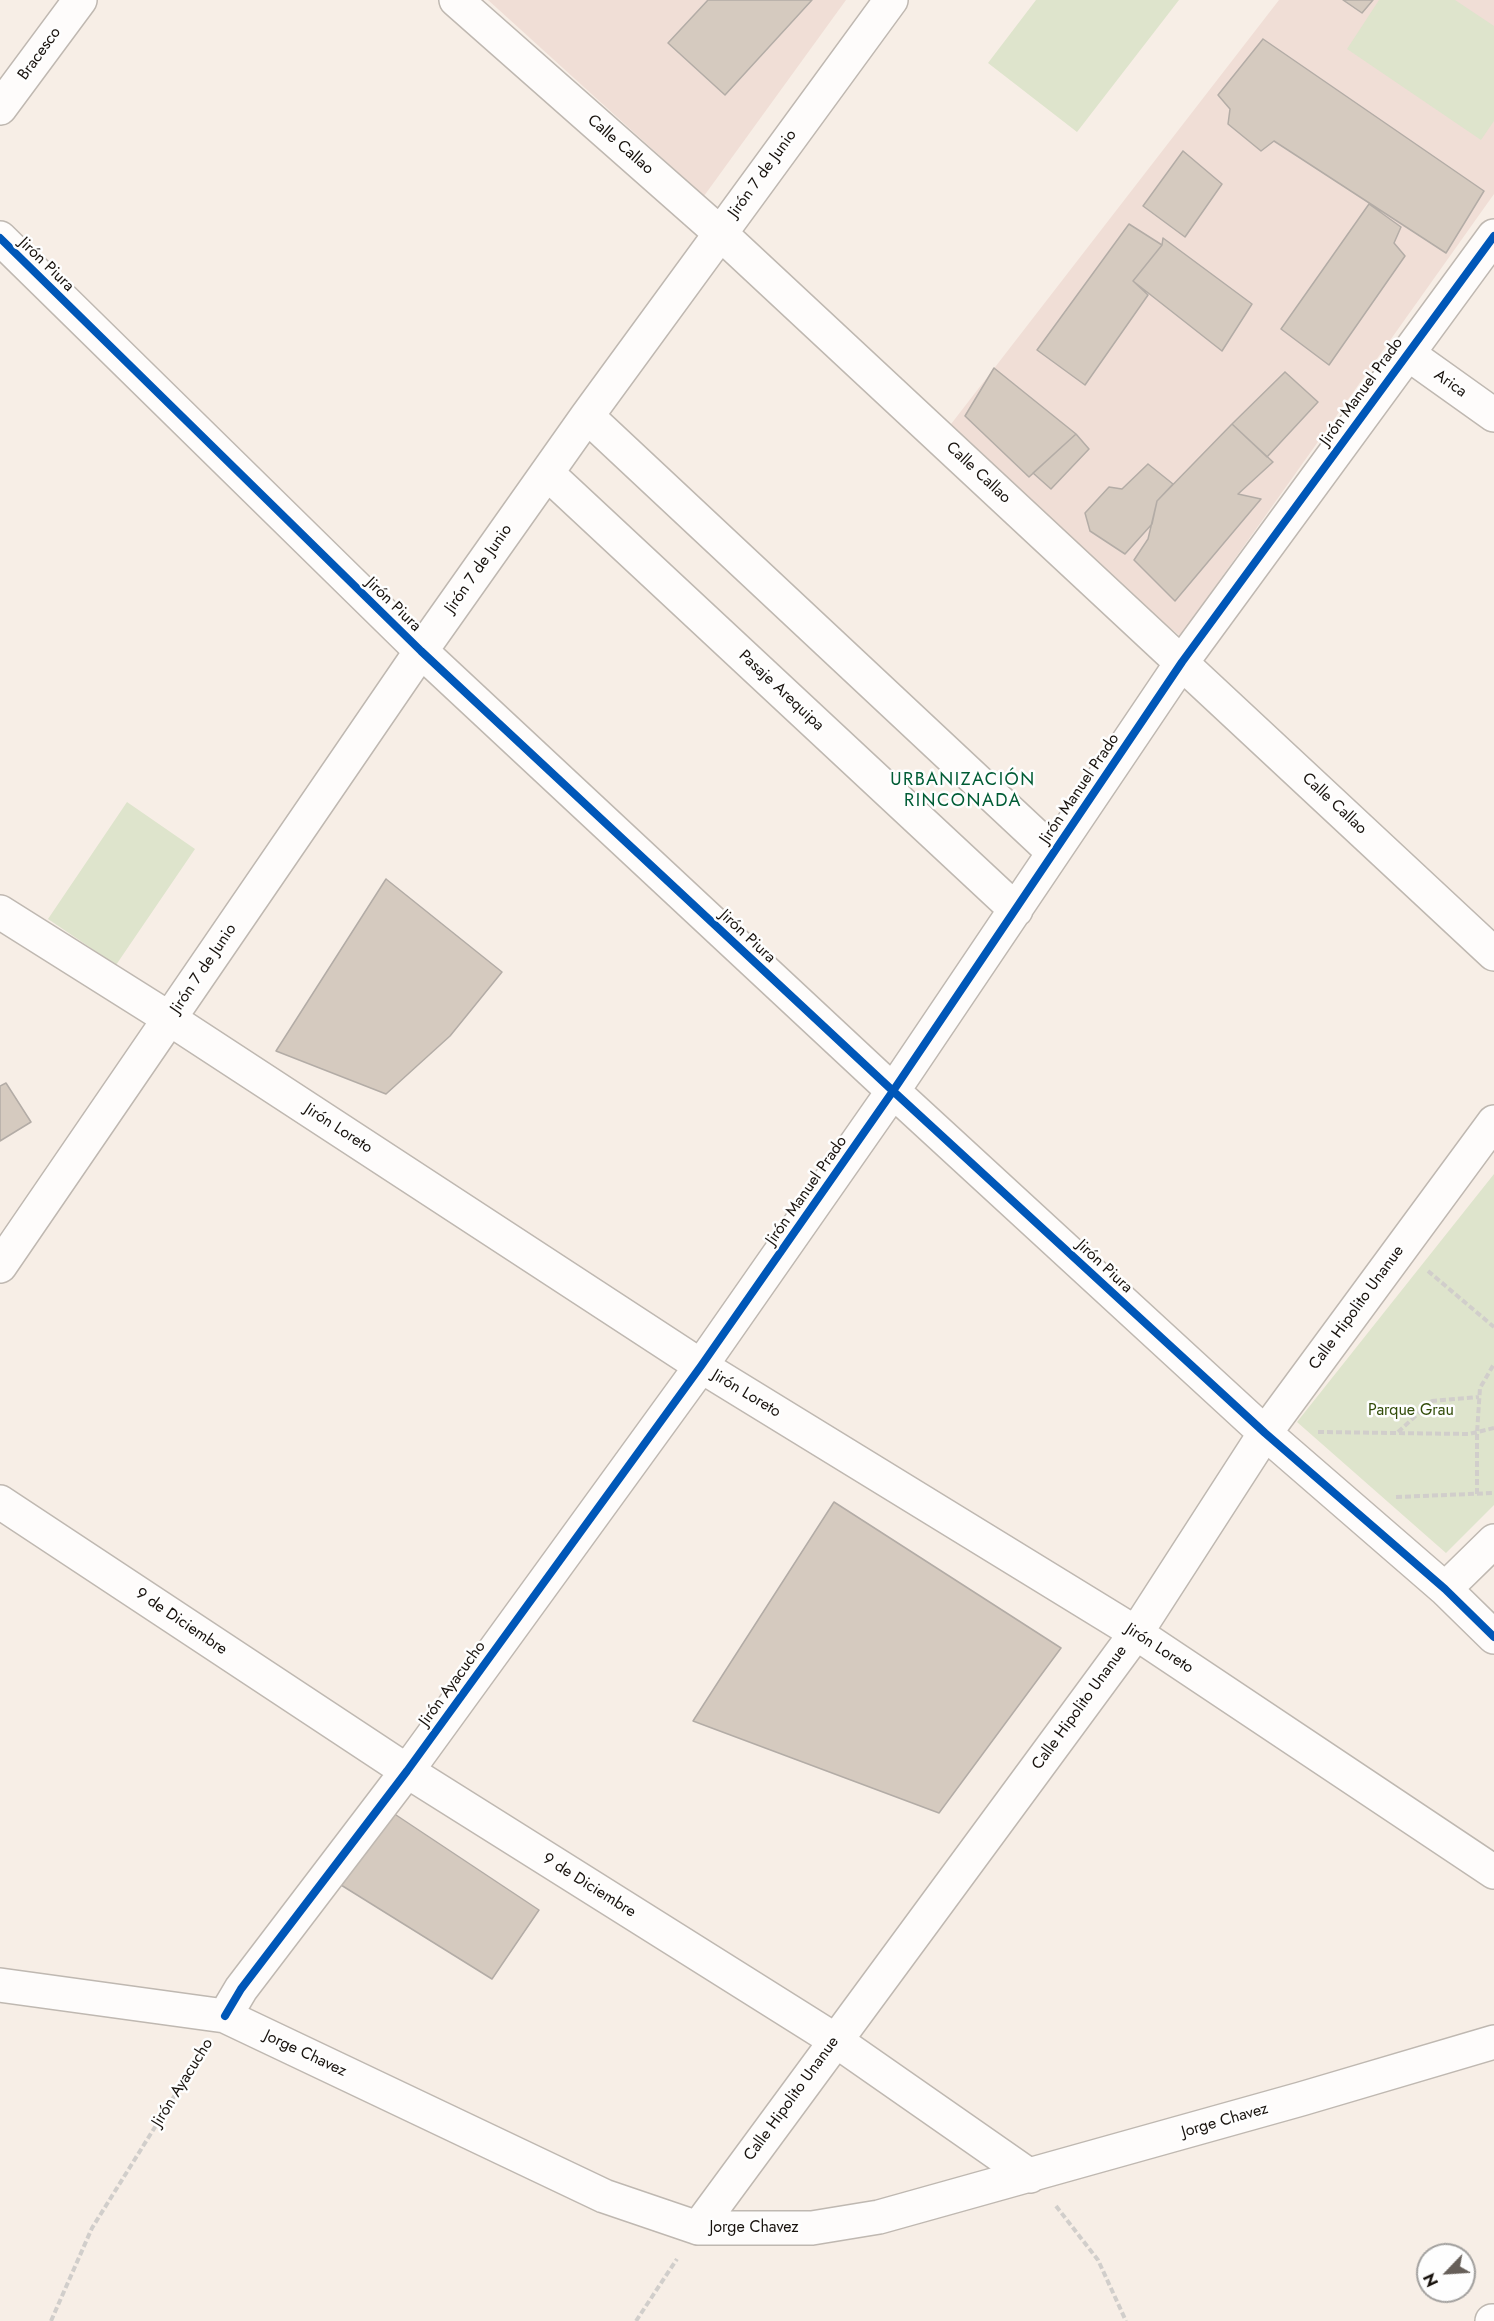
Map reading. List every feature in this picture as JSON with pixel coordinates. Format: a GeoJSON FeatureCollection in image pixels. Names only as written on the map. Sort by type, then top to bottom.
{"type":"FeatureCollection","features":[{"type":"Feature","properties":{"kind":"street","name":"Bracesco"},"geometry":{"type":"LineString","coordinates":[[0,108],[80,0]]}},
{"type":"Feature","properties":{"kind":"street","name":"Calle Callao"},"geometry":{"type":"LineString","coordinates":[[456,0],[720,233],[1494,954]]}},
{"type":"Feature","properties":{"kind":"street","name":"Jirón 7 de Junio"},"geometry":{"type":"LineString","coordinates":[[0,1266],[421,651],[587,416],[891,0]]}},
{"type":"Feature","properties":{"kind":"street","name":"Jirón Manuel Prado"},"geometry":{"type":"LineString","coordinates":[[701,1366],[1016,910],[1182,662],[1494,236]]}},
{"type":"Feature","properties":{"kind":"street","name":"Jirón Piura"},"geometry":{"type":"LineString","coordinates":[[0,238],[421,651],[892,1091],[1265,1433],[1445,1589],[1494,1637]]}},
{"type":"Feature","properties":{"kind":"street","name":"Arica"},"geometry":{"type":"LineString","coordinates":[[1407,353],[1494,415]]}},
{"type":"Feature","properties":{"kind":"street"},"geometry":{"type":"LineString","coordinates":[[587,416],[1053,852]]}},
{"type":"Feature","properties":{"kind":"street","name":"Pasaje Arequipa"},"geometry":{"type":"LineString","coordinates":[[547,473],[1016,910]]}},
{"type":"Feature","properties":{"kind":"street","name":"Jirón Loreto"},"geometry":{"type":"LineString","coordinates":[[0,912],[170,1019],[701,1366],[1136,1633],[1494,1872]]}},
{"type":"Feature","properties":{"kind":"street","name":"Calle Hipolito Unanue"},"geometry":{"type":"LineString","coordinates":[[698,2228],[1136,1633],[1265,1433],[1494,1122]]}},
{"type":"Feature","properties":{"kind":"street","name":"Jirón Ayacucho"},"geometry":{"type":"LineString","coordinates":[[225,2016],[241,1989],[407,1771],[701,1366]]}},
{"type":"Feature","properties":{"kind":"street","name":"9 de Diciembre"},"geometry":{"type":"LineString","coordinates":[[0,1502],[407,1771],[835,2040],[1030,2176]]}},
{"type":"Feature","properties":{"kind":"street"},"geometry":{"type":"LineString","coordinates":[[1445,1589],[1494,1541]]}},
{"type":"Feature","properties":{"kind":"street","name":"Jorge Chavez"},"geometry":{"type":"LineString","coordinates":[[0,1985],[225,2016],[604,2196],[698,2228],[812,2228],[879,2217],[1030,2176],[1494,2042]]}},
{"type":"Feature","properties":{"kind":"path"},"geometry":{"type":"LineString","coordinates":[[1421,1266],[1494,1327]]}},
{"type":"Feature","properties":{"kind":"path"},"geometry":{"type":"LineString","coordinates":[[1477,1494],[1480,1388],[1494,1364]]}},
{"type":"Feature","properties":{"kind":"path"},"geometry":{"type":"LineString","coordinates":[[1397,1433],[1432,1401],[1479,1397]]}},
{"type":"Feature","properties":{"kind":"path"},"geometry":{"type":"LineString","coordinates":[[1308,1432],[1468,1434],[1494,1428]]}},
{"type":"Feature","properties":{"kind":"path"},"geometry":{"type":"LineString","coordinates":[[1395,1497],[1494,1493]]}},
{"type":"Feature","properties":{"kind":"path"},"geometry":{"type":"LineString","coordinates":[[1030,2176],[1069,2220],[1098,2260],[1126,2321]]}},
{"type":"Feature","properties":{"kind":"path"},"geometry":{"type":"LineString","coordinates":[[636,2321],[698,2228]]}},
{"type":"Feature","properties":{"kind":"shaded area"},"geometry":{"type":"Polygon","coordinates":[[[488,0],[846,0],[704,196],[488,0]]]}},
{"type":"Feature","properties":{"kind":"shaded area"},"geometry":{"type":"Polygon","coordinates":[[[1279,0],[1494,0],[1494,194],[1180,636],[941,437],[1279,0]]]}},
{"type":"Feature","properties":{"kind":"green space"},"geometry":{"type":"Polygon","coordinates":[[[1036,0],[1179,0],[1077,132],[988,63],[1036,0]]]}},
{"type":"Feature","properties":{"kind":"green space"},"geometry":{"type":"Polygon","coordinates":[[[1379,0],[1455,0],[1494,26],[1494,121],[1481,140],[1347,49],[1379,0]]]}},
{"type":"Feature","properties":{"kind":"green space"},"geometry":{"type":"Polygon","coordinates":[[[127,802],[195,849],[116,965],[48,919],[127,802]]]}},
{"type":"Feature","properties":{"kind":"green space","name":"Parque Grau"},"geometry":{"type":"Polygon","coordinates":[[[1494,1174],[1494,1505],[1446,1553],[1297,1422],[1494,1174]]]}},
{"type":"Feature","properties":{"kind":"building"},"geometry":{"type":"Polygon","coordinates":[[[708,0],[812,0],[725,95],[668,43],[708,0]]]}},
{"type":"Feature","properties":{"kind":"building"},"geometry":{"type":"Polygon","coordinates":[[[1343,0],[1373,0],[1362,13],[1343,0]]]}},
{"type":"Feature","properties":{"kind":"building"},"geometry":{"type":"Polygon","coordinates":[[[1263,39],[1484,191],[1446,253],[1274,141],[1261,151],[1228,124],[1230,109],[1218,95],[1263,39]]]}},
{"type":"Feature","properties":{"kind":"building"},"geometry":{"type":"Polygon","coordinates":[[[1183,151],[1222,184],[1185,237],[1143,206],[1183,151]]]}},
{"type":"Feature","properties":{"kind":"building"},"geometry":{"type":"Polygon","coordinates":[[[1369,204],[1401,227],[1394,243],[1405,256],[1329,365],[1281,329],[1369,204]]]}},
{"type":"Feature","properties":{"kind":"building"},"geometry":{"type":"Polygon","coordinates":[[[1129,224],[1162,245],[1133,281],[1148,295],[1085,385],[1037,350],[1129,224]]]}},
{"type":"Feature","properties":{"kind":"building"},"geometry":{"type":"Polygon","coordinates":[[[1163,238],[1252,304],[1222,351],[1133,281],[1162,245],[1163,238]]]}},
{"type":"Feature","properties":{"kind":"building"},"geometry":{"type":"Polygon","coordinates":[[[994,368],[1076,434],[1029,477],[965,416],[994,368]]]}},
{"type":"Feature","properties":{"kind":"building"},"geometry":{"type":"Polygon","coordinates":[[[1285,372],[1318,402],[1267,457],[1232,424],[1285,372]]]}},
{"type":"Feature","properties":{"kind":"building"},"geometry":{"type":"Polygon","coordinates":[[[1232,424],[1273,462],[1238,494],[1261,499],[1175,601],[1134,560],[1148,539],[1157,501],[1232,424]]]}},
{"type":"Feature","properties":{"kind":"building"},"geometry":{"type":"Polygon","coordinates":[[[1076,434],[1089,449],[1051,489],[1033,473],[1076,434]]]}},
{"type":"Feature","properties":{"kind":"building"},"geometry":{"type":"Polygon","coordinates":[[[1148,464],[1173,484],[1157,501],[1152,524],[1125,554],[1090,531],[1085,513],[1109,487],[1122,489],[1148,464]]]}},
{"type":"Feature","properties":{"kind":"building"},"geometry":{"type":"Polygon","coordinates":[[[386,879],[502,972],[450,1036],[386,1094],[276,1051],[386,879]]]}},
{"type":"Feature","properties":{"kind":"building"},"geometry":{"type":"Polygon","coordinates":[[[6,1083],[31,1122],[0,1141],[0,1086],[6,1083]]]}},
{"type":"Feature","properties":{"kind":"building"},"geometry":{"type":"Polygon","coordinates":[[[834,1502],[1061,1648],[939,1813],[693,1721],[834,1502]]]}},
{"type":"Feature","properties":{"kind":"building"},"geometry":{"type":"Polygon","coordinates":[[[390,1811],[539,1910],[492,1979],[341,1885],[390,1811]]]}},
{"type":"Feature","properties":{"kind":"cycle path"},"geometry":{"type":"LineString","coordinates":[[225,2016],[241,1989],[407,1771],[701,1366],[893,1091],[1182,662],[1494,236]]}},
{"type":"Feature","properties":{"kind":"cycle path"},"geometry":{"type":"LineString","coordinates":[[0,238],[421,651],[893,1091],[1265,1433],[1445,1589],[1494,1637]]}},
{"type":"Feature","properties":{"kind":"district","name":"URBANIZACIÓN RINCONADA"},"geometry":{"type":"Point","coordinates":[963,791]}}]}
